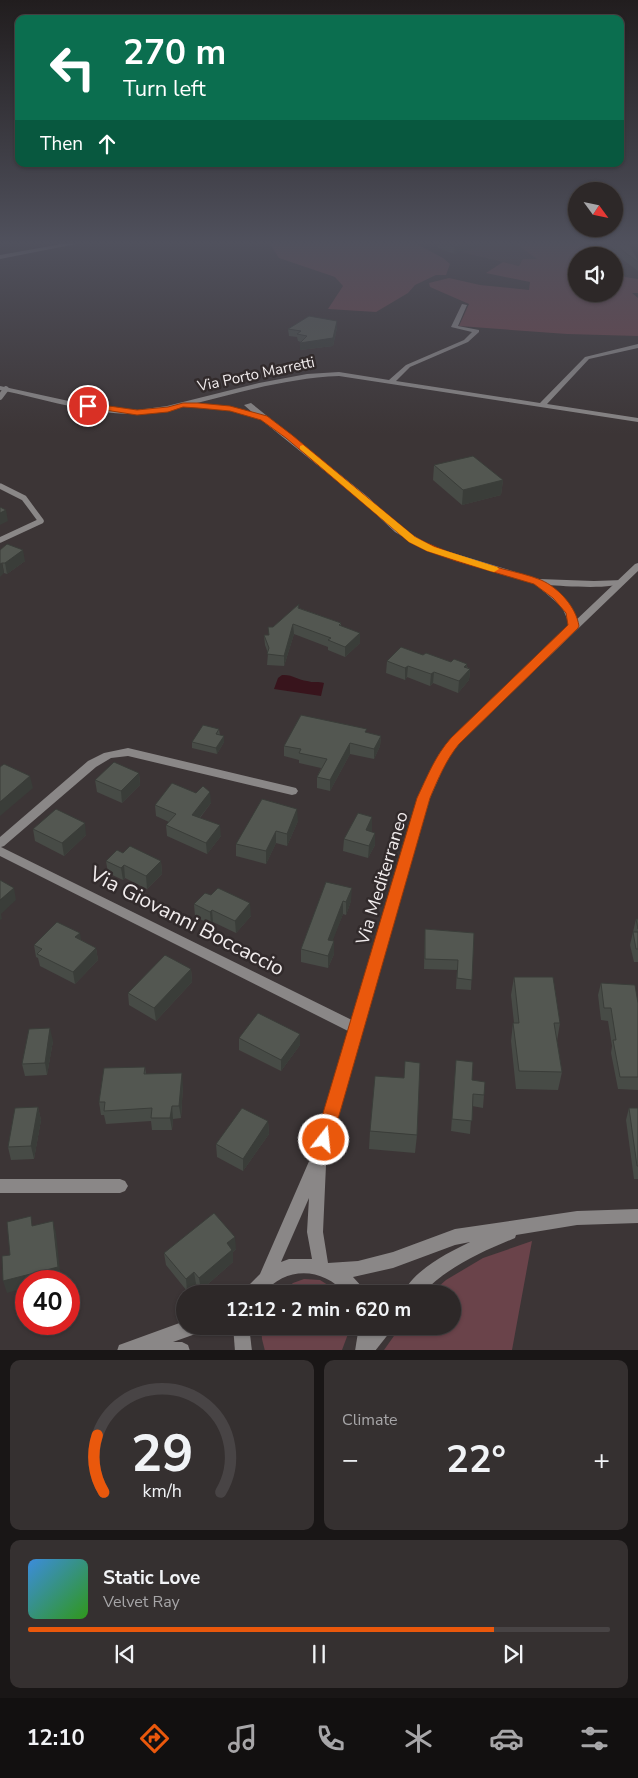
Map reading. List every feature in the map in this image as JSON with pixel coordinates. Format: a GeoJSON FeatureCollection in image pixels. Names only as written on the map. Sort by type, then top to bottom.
{"type":"FeatureCollection","features":[{"type":"Feature","properties":{"kind":"street"},"geometry":{"type":"LineString","coordinates":[[392,381],[408,366],[466,341],[477,331],[454,327],[463,307]]}},
{"type":"Feature","properties":{"kind":"street"},"geometry":{"type":"LineString","coordinates":[[542,405],[587,358],[638,346]]}},
{"type":"Feature","properties":{"kind":"street","name":"Via Porto Marretti"},"geometry":{"type":"LineString","coordinates":[[3,388],[50,399],[137,412],[168,409],[254,386],[314,374],[339,374],[638,420]]}},
{"type":"Feature","properties":{"kind":"street"},"geometry":{"type":"LineString","coordinates":[[248,404],[289,436],[412,540],[430,549],[538,582],[594,584],[620,582]]}},
{"type":"Feature","properties":{"kind":"street"},"geometry":{"type":"LineString","coordinates":[[183,405],[230,409],[264,418]]}},
{"type":"Feature","properties":{"kind":"street","name":"Via Mediterraneo"},"geometry":{"type":"LineString","coordinates":[[318,1159],[424,798],[444,754],[638,566]]}},
{"type":"Feature","properties":{"kind":"street"},"geometry":{"type":"LineString","coordinates":[[538,582],[557,596],[571,613],[574,626]]}},
{"type":"Feature","properties":{"kind":"street"},"geometry":{"type":"LineString","coordinates":[[0,843],[92,764],[108,755],[128,752],[292,791]]}},
{"type":"Feature","properties":{"kind":"street","name":"Via Giovanni Boccaccio"},"geometry":{"type":"LineString","coordinates":[[0,851],[355,1028]]}},
{"type":"Feature","properties":{"kind":"street"},"geometry":{"type":"LineString","coordinates":[[318,1159],[315,1232],[325,1268],[346,1280],[350,1285]]}},
{"type":"Feature","properties":{"kind":"street"},"geometry":{"type":"LineString","coordinates":[[266,1278],[318,1159]]}},
{"type":"Feature","properties":{"kind":"street"},"geometry":{"type":"LineString","coordinates":[[0,1186],[120,1186]]}},
{"type":"Feature","properties":{"kind":"street"},"geometry":{"type":"LineString","coordinates":[[259,1285],[274,1272],[292,1266],[358,1269],[392,1260],[455,1237],[577,1218],[638,1216]]}},
{"type":"Feature","properties":{"kind":"street"},"geometry":{"type":"LineString","coordinates":[[419,1285],[465,1251],[524,1227]]}},
{"type":"Feature","properties":{"kind":"street"},"geometry":{"type":"LineString","coordinates":[[128,1350],[176,1333]]}},
{"type":"Feature","properties":{"kind":"street"},"geometry":{"type":"LineString","coordinates":[[242,1335],[244,1350]]}},
{"type":"Feature","properties":{"kind":"street"},"geometry":{"type":"LineString","coordinates":[[363,1350],[366,1335]]}},
{"type":"Feature","properties":{"kind":"street"},"geometry":{"type":"LineString","coordinates":[[363,1350],[376,1335]]}},
{"type":"Feature","properties":{"kind":"street"},"geometry":{"type":"LineString","coordinates":[[128,1350],[182,1350]]}},
{"type":"Feature","properties":{"kind":"lane"},"geometry":{"type":"LineString","coordinates":[[0,397],[3,388]]}},
{"type":"Feature","properties":{"kind":"lane"},"geometry":{"type":"LineString","coordinates":[[0,486],[24,498],[41,521],[0,540]]}},
{"type":"Feature","properties":{"kind":"shaded area"},"geometry":{"type":"Polygon","coordinates":[[[329,307],[384,307],[376,312],[328,309],[329,307]]]}},
{"type":"Feature","properties":{"kind":"shaded area"},"geometry":{"type":"Polygon","coordinates":[[[468,307],[638,307],[638,336],[567,334],[459,326],[468,307]]]}},
{"type":"Feature","properties":{"kind":"shaded area"},"geometry":{"type":"Polygon","coordinates":[[[282,675],[289,675],[309,682],[324,683],[321,696],[274,689],[278,678],[282,675]]]}},
{"type":"Feature","properties":{"kind":"shaded area"},"geometry":{"type":"Polygon","coordinates":[[[532,1241],[512,1350],[384,1350],[395,1335],[461,1335],[461,1285],[440,1285],[483,1258],[532,1241]]]}},
{"type":"Feature","properties":{"kind":"shaded area"},"geometry":{"type":"Polygon","coordinates":[[[304,1279],[320,1280],[328,1285],[291,1285],[304,1279]]]}},
{"type":"Feature","properties":{"kind":"shaded area"},"geometry":{"type":"Polygon","coordinates":[[[262,1335],[348,1335],[342,1350],[265,1350],[262,1335]]]}},
{"type":"Feature","properties":{"kind":"building"},"geometry":{"type":"Polygon","coordinates":[[[309,316],[337,321],[333,338],[300,343],[307,336],[297,334],[301,331],[288,329],[309,316]]]}},
{"type":"Feature","properties":{"kind":"building"},"geometry":{"type":"Polygon","coordinates":[[[473,456],[503,480],[463,490],[434,465],[473,456]]]}},
{"type":"Feature","properties":{"kind":"building"},"geometry":{"type":"Polygon","coordinates":[[[0,507],[6,510],[0,513],[0,507]]]}},
{"type":"Feature","properties":{"kind":"building"},"geometry":{"type":"Polygon","coordinates":[[[7,544],[23,550],[5,563],[0,564],[0,550],[7,544]]]}},
{"type":"Feature","properties":{"kind":"building"},"geometry":{"type":"Polygon","coordinates":[[[299,604],[298,608],[341,623],[339,625],[360,633],[345,647],[328,640],[331,638],[293,624],[284,656],[267,654],[269,648],[264,635],[269,635],[268,627],[273,627],[299,604]]]}},
{"type":"Feature","properties":{"kind":"building"},"geometry":{"type":"Polygon","coordinates":[[[401,647],[451,662],[454,659],[467,664],[464,667],[470,669],[459,681],[434,672],[431,674],[408,666],[405,668],[387,661],[401,647]]]}},
{"type":"Feature","properties":{"kind":"building"},"geometry":{"type":"Polygon","coordinates":[[[301,715],[367,729],[365,732],[381,736],[374,749],[350,743],[330,780],[317,777],[327,759],[299,753],[301,749],[284,746],[301,715]]]}},
{"type":"Feature","properties":{"kind":"building"},"geometry":{"type":"Polygon","coordinates":[[[203,725],[219,729],[216,734],[224,736],[216,748],[192,742],[203,725]]]}},
{"type":"Feature","properties":{"kind":"building"},"geometry":{"type":"Polygon","coordinates":[[[114,762],[139,773],[121,791],[95,780],[114,762]]]}},
{"type":"Feature","properties":{"kind":"building"},"geometry":{"type":"Polygon","coordinates":[[[4,764],[30,776],[0,802],[0,767],[4,764]]]}},
{"type":"Feature","properties":{"kind":"building"},"geometry":{"type":"Polygon","coordinates":[[[172,783],[196,793],[203,786],[210,792],[192,815],[220,825],[206,843],[166,825],[176,814],[155,805],[172,783]]]}},
{"type":"Feature","properties":{"kind":"building"},"geometry":{"type":"Polygon","coordinates":[[[262,799],[297,809],[287,834],[276,831],[266,851],[236,844],[262,799]]]}},
{"type":"Feature","properties":{"kind":"building"},"geometry":{"type":"Polygon","coordinates":[[[56,809],[85,823],[62,843],[33,829],[56,809]]]}},
{"type":"Feature","properties":{"kind":"building"},"geometry":{"type":"Polygon","coordinates":[[[358,813],[372,817],[366,830],[375,833],[369,846],[344,839],[358,813]]]}},
{"type":"Feature","properties":{"kind":"building"},"geometry":{"type":"Polygon","coordinates":[[[130,846],[161,861],[146,876],[124,865],[121,868],[106,861],[117,850],[123,853],[130,846]]]}},
{"type":"Feature","properties":{"kind":"building"},"geometry":{"type":"Polygon","coordinates":[[[0,880],[14,888],[0,900],[0,880]]]}},
{"type":"Feature","properties":{"kind":"building"},"geometry":{"type":"Polygon","coordinates":[[[326,882],[352,888],[346,902],[343,901],[328,940],[334,941],[328,956],[301,949],[326,882]]]}},
{"type":"Feature","properties":{"kind":"building"},"geometry":{"type":"Polygon","coordinates":[[[218,888],[250,903],[235,921],[194,904],[205,893],[211,895],[218,888]]]}},
{"type":"Feature","properties":{"kind":"building"},"geometry":{"type":"Polygon","coordinates":[[[57,922],[80,933],[75,937],[96,948],[73,972],[37,954],[42,949],[34,945],[57,922]]]}},
{"type":"Feature","properties":{"kind":"building"},"geometry":{"type":"Polygon","coordinates":[[[425,929],[474,933],[472,980],[457,978],[458,960],[425,959],[425,929]]]}},
{"type":"Feature","properties":{"kind":"building"},"geometry":{"type":"Polygon","coordinates":[[[633,932],[638,932],[638,949],[636,949],[633,932]]]}},
{"type":"Feature","properties":{"kind":"building"},"geometry":{"type":"Polygon","coordinates":[[[165,955],[191,969],[154,1008],[128,993],[165,955]]]}},
{"type":"Feature","properties":{"kind":"building"},"geometry":{"type":"Polygon","coordinates":[[[514,977],[553,977],[560,1023],[554,1023],[562,1072],[519,1071],[513,1023],[519,1023],[514,977]]]}},
{"type":"Feature","properties":{"kind":"building"},"geometry":{"type":"Polygon","coordinates":[[[601,983],[635,985],[638,1003],[638,1077],[620,1077],[613,1040],[616,1040],[611,1008],[604,1008],[601,983]]]}},
{"type":"Feature","properties":{"kind":"building"},"geometry":{"type":"Polygon","coordinates":[[[258,1013],[300,1034],[281,1060],[239,1038],[258,1013]]]}},
{"type":"Feature","properties":{"kind":"building"},"geometry":{"type":"Polygon","coordinates":[[[50,1028],[45,1063],[22,1064],[29,1029],[50,1028]]]}},
{"type":"Feature","properties":{"kind":"building"},"geometry":{"type":"Polygon","coordinates":[[[456,1060],[473,1062],[472,1080],[485,1082],[484,1095],[473,1094],[472,1121],[452,1119],[456,1060]]]}},
{"type":"Feature","properties":{"kind":"building"},"geometry":{"type":"Polygon","coordinates":[[[405,1061],[420,1063],[417,1135],[370,1131],[375,1076],[404,1078],[405,1061]]]}},
{"type":"Feature","properties":{"kind":"building"},"geometry":{"type":"Polygon","coordinates":[[[145,1067],[144,1074],[182,1073],[179,1106],[172,1106],[170,1118],[151,1118],[152,1108],[104,1111],[105,1102],[99,1102],[104,1068],[145,1067]]]}},
{"type":"Feature","properties":{"kind":"building"},"geometry":{"type":"Polygon","coordinates":[[[38,1107],[31,1146],[8,1147],[15,1108],[38,1107]]]}},
{"type":"Feature","properties":{"kind":"building"},"geometry":{"type":"Polygon","coordinates":[[[242,1108],[268,1121],[243,1159],[216,1144],[242,1108]]]}},
{"type":"Feature","properties":{"kind":"building"},"geometry":{"type":"Polygon","coordinates":[[[629,1108],[638,1108],[638,1166],[637,1166],[629,1108]]]}},
{"type":"Feature","properties":{"kind":"building"},"geometry":{"type":"Polygon","coordinates":[[[214,1213],[235,1237],[227,1243],[232,1250],[199,1278],[194,1272],[186,1279],[164,1253],[214,1213]]]}},
{"type":"Feature","properties":{"kind":"building"},"geometry":{"type":"Polygon","coordinates":[[[31,1216],[32,1226],[53,1221],[58,1267],[46,1270],[15,1270],[15,1278],[3,1281],[2,1256],[10,1255],[7,1222],[31,1216]]]}},
{"type":"Feature","properties":{"kind":"slow traffic"},"geometry":{"type":"LineString","coordinates":[[303,448],[412,540],[430,549],[494,569]]}},
{"type":"Feature","properties":{"kind":"route"},"geometry":{"type":"LineString","coordinates":[[88,406],[137,412],[168,409],[183,405],[212,406],[264,418],[289,436],[412,540],[430,549],[460,559],[538,582],[557,596],[571,613],[574,626],[455,741],[444,754],[435,773],[424,798],[355,1028],[324,1140]]}}]}
